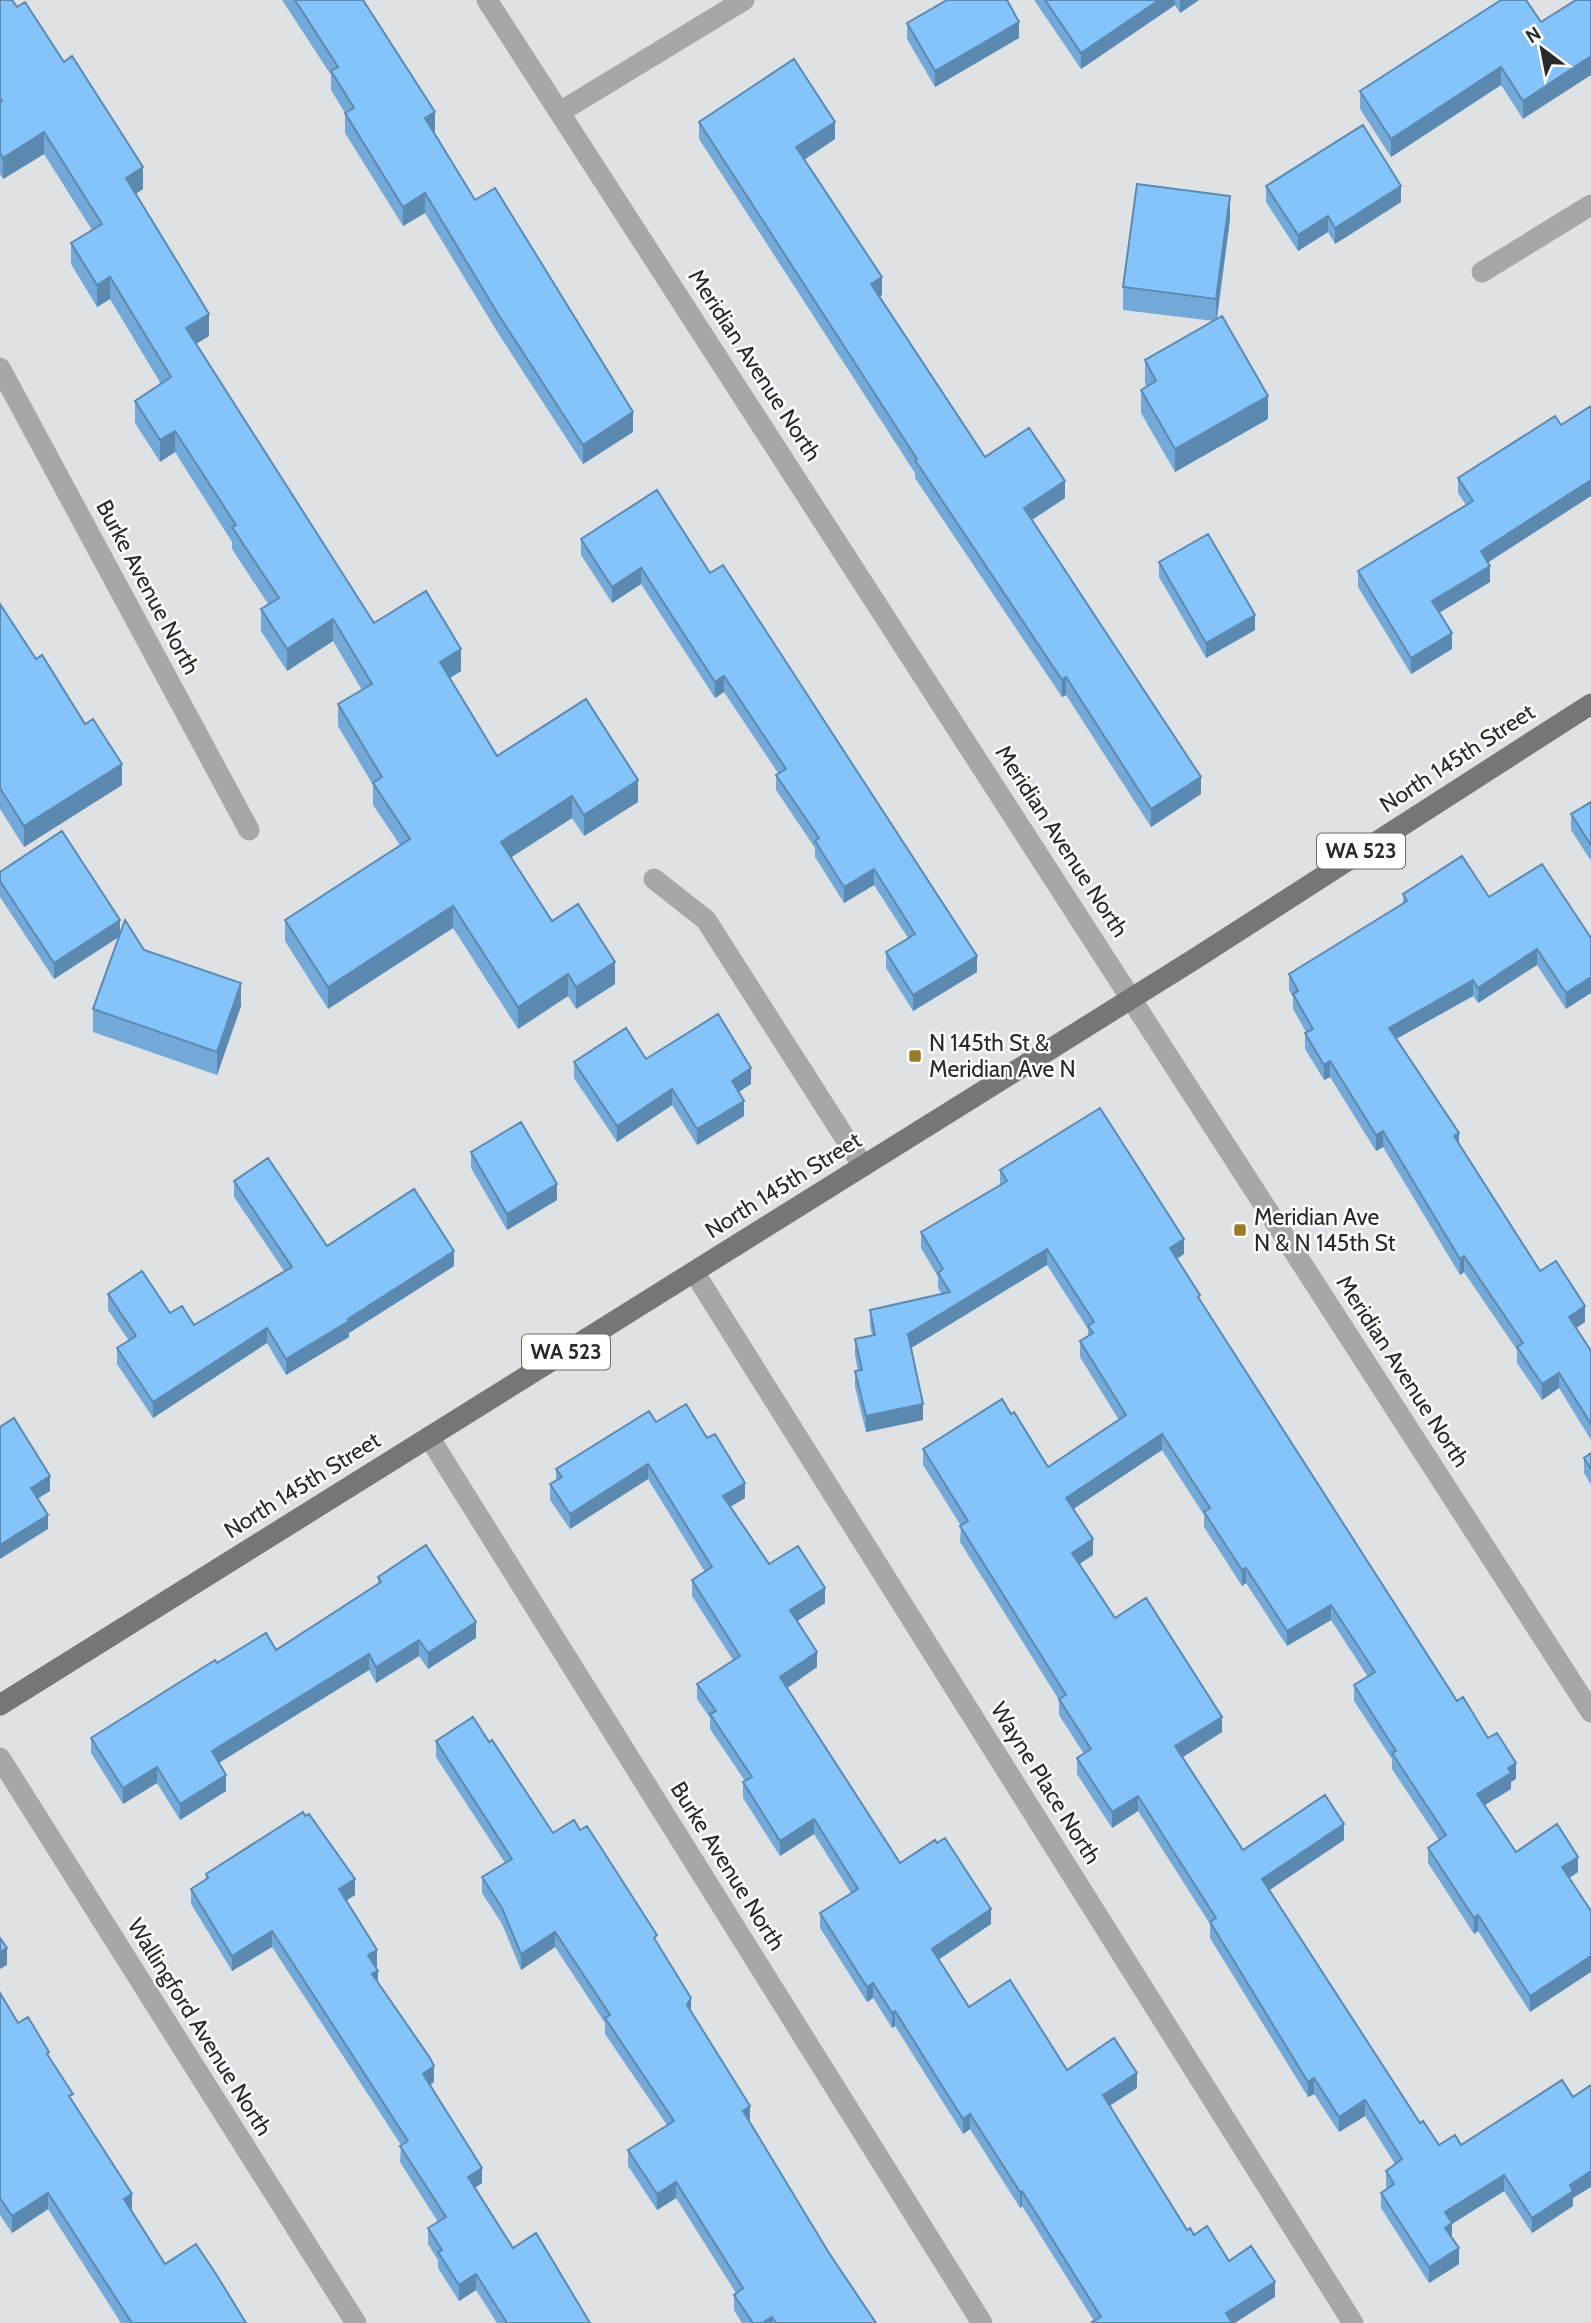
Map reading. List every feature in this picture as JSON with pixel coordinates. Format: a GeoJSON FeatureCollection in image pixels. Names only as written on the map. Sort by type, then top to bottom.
{"type":"FeatureCollection","features":[{"type":"Feature","properties":{"kind":"main road","name":"North 145th Street"},"geometry":{"type":"LineString","coordinates":[[0,1705],[1131,998],[1591,704]]}},
{"type":"Feature","properties":{"kind":"street","name":"Meridian Avenue North"},"geometry":{"type":"LineString","coordinates":[[487,0],[1591,1712]]}},
{"type":"Feature","properties":{"kind":"street"},"geometry":{"type":"LineString","coordinates":[[560,112],[744,0]]}},
{"type":"Feature","properties":{"kind":"street"},"geometry":{"type":"LineString","coordinates":[[1482,272],[1591,205]]}},
{"type":"Feature","properties":{"kind":"street","name":"Burke Avenue North"},"geometry":{"type":"LineString","coordinates":[[0,368],[249,830]]}},
{"type":"Feature","properties":{"kind":"street"},"geometry":{"type":"LineString","coordinates":[[654,879],[706,920],[863,1166]]}},
{"type":"Feature","properties":{"kind":"street","name":"Wayne Place North"},"geometry":{"type":"LineString","coordinates":[[694,1272],[1353,2323]]}},
{"type":"Feature","properties":{"kind":"street","name":"Burke Avenue North"},"geometry":{"type":"LineString","coordinates":[[429,1437],[982,2323]]}},
{"type":"Feature","properties":{"kind":"street","name":"Wallingford Avenue North"},"geometry":{"type":"LineString","coordinates":[[0,1758],[356,2323]]}},
{"type":"Feature","properties":{"kind":"building"},"geometry":{"type":"Polygon","coordinates":[[[0,0],[12,0],[17,7],[25,2],[64,62],[72,56],[143,167],[126,178],[209,314],[186,328],[374,623],[426,591],[461,649],[440,662],[497,756],[586,699],[638,780],[584,815],[572,796],[501,842],[552,921],[578,904],[615,962],[576,987],[568,974],[518,1007],[453,906],[328,987],[285,920],[410,839],[373,783],[382,777],[338,704],[372,684],[333,619],[287,649],[261,609],[279,598],[232,527],[236,525],[175,431],[160,440],[135,401],[171,377],[110,277],[97,285],[71,243],[102,224],[44,132],[3,158],[0,153],[0,0]]]}},
{"type":"Feature","properties":{"kind":"building"},"geometry":{"type":"Polygon","coordinates":[[[295,0],[363,0],[435,112],[425,118],[475,200],[495,188],[633,412],[583,445],[498,314],[425,193],[403,207],[345,113],[354,108],[331,71],[338,67],[295,0]]]}},
{"type":"Feature","properties":{"kind":"building"},"geometry":{"type":"Polygon","coordinates":[[[947,0],[1007,0],[1019,22],[935,71],[907,23],[947,0]]]}},
{"type":"Feature","properties":{"kind":"building"},"geometry":{"type":"Polygon","coordinates":[[[1045,0],[1159,0],[1081,53],[1045,0]]]}},
{"type":"Feature","properties":{"kind":"building"},"geometry":{"type":"Polygon","coordinates":[[[1501,0],[1526,0],[1541,22],[1576,0],[1591,0],[1591,56],[1523,101],[1501,67],[1391,139],[1360,91],[1501,0]]]}},
{"type":"Feature","properties":{"kind":"building"},"geometry":{"type":"Polygon","coordinates":[[[794,59],[835,122],[796,147],[882,277],[871,284],[985,457],[1029,428],[1065,481],[1024,508],[1201,777],[1151,809],[1066,677],[1062,680],[915,460],[917,459],[699,122],[794,59]]]}},
{"type":"Feature","properties":{"kind":"building"},"geometry":{"type":"Polygon","coordinates":[[[1363,125],[1401,186],[1335,228],[1328,216],[1298,235],[1266,186],[1363,125]]]}},
{"type":"Feature","properties":{"kind":"building"},"geometry":{"type":"Polygon","coordinates":[[[1137,184],[1230,196],[1216,299],[1123,287],[1137,184]]]}},
{"type":"Feature","properties":{"kind":"building"},"geometry":{"type":"Polygon","coordinates":[[[1222,316],[1268,396],[1175,449],[1141,390],[1156,381],[1145,360],[1222,316]]]}},
{"type":"Feature","properties":{"kind":"building"},"geometry":{"type":"Polygon","coordinates":[[[1591,406],[1591,480],[1481,551],[1490,566],[1432,601],[1452,633],[1411,658],[1358,571],[1473,501],[1458,478],[1555,416],[1561,425],[1591,406]]]}},
{"type":"Feature","properties":{"kind":"building"},"geometry":{"type":"Polygon","coordinates":[[[657,490],[710,573],[723,565],[977,956],[913,995],[886,952],[915,934],[874,869],[844,887],[815,841],[819,838],[776,775],[786,769],[724,676],[715,682],[641,568],[612,587],[581,539],[657,490]]]}},
{"type":"Feature","properties":{"kind":"building"},"geometry":{"type":"Polygon","coordinates":[[[1208,534],[1255,615],[1206,643],[1159,562],[1208,534]]]}},
{"type":"Feature","properties":{"kind":"building"},"geometry":{"type":"Polygon","coordinates":[[[0,604],[36,659],[42,655],[85,724],[93,719],[122,764],[24,826],[0,788],[0,604]]]}},
{"type":"Feature","properties":{"kind":"building"},"geometry":{"type":"Polygon","coordinates":[[[1591,802],[1591,845],[1571,814],[1591,802]]]}},
{"type":"Feature","properties":{"kind":"building"},"geometry":{"type":"Polygon","coordinates":[[[62,831],[120,920],[54,963],[0,881],[0,872],[62,831]]]}},
{"type":"Feature","properties":{"kind":"building"},"geometry":{"type":"Polygon","coordinates":[[[1462,856],[1489,897],[1542,864],[1591,938],[1591,977],[1566,993],[1537,949],[1478,988],[1473,980],[1389,1028],[1459,1133],[1454,1136],[1540,1271],[1556,1261],[1585,1306],[1569,1317],[1591,1351],[1591,1424],[1559,1373],[1542,1384],[1517,1347],[1523,1343],[1464,1256],[1460,1259],[1383,1131],[1376,1135],[1330,1061],[1324,1065],[1305,1033],[1313,1029],[1293,994],[1298,991],[1289,974],[1407,901],[1403,894],[1462,856]]]}},
{"type":"Feature","properties":{"kind":"building"},"geometry":{"type":"Polygon","coordinates":[[[125,920],[144,950],[241,983],[217,1052],[93,1009],[125,920]]]}},
{"type":"Feature","properties":{"kind":"building"},"geometry":{"type":"Polygon","coordinates":[[[718,1014],[751,1068],[732,1081],[744,1101],[697,1129],[672,1089],[617,1126],[574,1062],[626,1028],[646,1059],[718,1014]]]}},
{"type":"Feature","properties":{"kind":"building"},"geometry":{"type":"Polygon","coordinates":[[[1100,1108],[1184,1239],[1170,1248],[1200,1295],[1198,1297],[1457,1701],[1463,1697],[1488,1738],[1497,1733],[1516,1763],[1508,1768],[1511,1773],[1477,1794],[1516,1852],[1557,1824],[1578,1857],[1562,1867],[1591,1911],[1591,1956],[1530,1996],[1478,1915],[1474,1918],[1428,1848],[1446,1835],[1392,1753],[1396,1751],[1354,1685],[1375,1672],[1331,1605],[1287,1631],[1246,1568],[1242,1570],[1204,1512],[1210,1508],[1162,1434],[1066,1498],[1093,1539],[1072,1553],[1115,1618],[1146,1598],[1222,1717],[1175,1746],[1243,1850],[1325,1795],[1344,1824],[1262,1879],[1420,2123],[1423,2121],[1439,2145],[1455,2135],[1461,2145],[1562,2080],[1573,2097],[1591,2085],[1591,2171],[1570,2185],[1573,2191],[1532,2218],[1504,2175],[1445,2212],[1452,2223],[1445,2228],[1459,2248],[1429,2267],[1381,2193],[1394,2184],[1386,2171],[1402,2159],[1365,2100],[1339,2117],[1314,2078],[1308,2082],[1210,1922],[1216,1918],[1138,1796],[1112,1812],[1077,1758],[1091,1749],[1059,1699],[1066,1695],[960,1526],[968,1521],[923,1449],[1002,1399],[1011,1414],[1014,1412],[1048,1467],[1126,1415],[1080,1341],[1093,1333],[1088,1326],[1094,1322],[1047,1249],[908,1334],[923,1404],[866,1416],[855,1371],[862,1370],[855,1339],[875,1335],[870,1310],[950,1292],[938,1273],[943,1269],[921,1232],[1007,1181],[1000,1170],[1100,1108]]]}},
{"type":"Feature","properties":{"kind":"building"},"geometry":{"type":"Polygon","coordinates":[[[521,1122],[557,1184],[507,1214],[471,1152],[521,1122]]]}},
{"type":"Feature","properties":{"kind":"building"},"geometry":{"type":"Polygon","coordinates":[[[268,1158],[327,1246],[414,1189],[454,1251],[348,1319],[349,1321],[286,1359],[267,1328],[153,1402],[117,1348],[136,1336],[108,1294],[142,1271],[170,1313],[182,1306],[194,1325],[292,1267],[234,1181],[268,1158]]]}},
{"type":"Feature","properties":{"kind":"building"},"geometry":{"type":"Polygon","coordinates":[[[686,1404],[707,1438],[715,1434],[745,1483],[723,1496],[769,1564],[798,1546],[825,1588],[790,1610],[817,1652],[780,1677],[900,1863],[935,1840],[937,1843],[945,1838],[991,1909],[932,1949],[969,2007],[1010,1980],[1067,2070],[1114,2038],[1137,2073],[1103,2095],[1187,2230],[1190,2228],[1194,2235],[1207,2226],[1229,2261],[1251,2246],[1275,2282],[1226,2313],[1232,2323],[1092,2322],[1101,2317],[1022,2191],[1020,2192],[970,2114],[963,2119],[895,2011],[892,2013],[873,1983],[867,1987],[820,1913],[858,1889],[814,1819],[780,1841],[743,1782],[752,1777],[710,1714],[716,1711],[697,1684],[740,1656],[692,1580],[712,1567],[648,1464],[570,1514],[550,1484],[562,1477],[556,1469],[649,1411],[656,1422],[686,1404]]]}},
{"type":"Feature","properties":{"kind":"building"},"geometry":{"type":"Polygon","coordinates":[[[14,1418],[50,1476],[31,1488],[48,1515],[0,1545],[0,1427],[14,1418]]]}},
{"type":"Feature","properties":{"kind":"building"},"geometry":{"type":"Polygon","coordinates":[[[1591,1453],[1591,1469],[1584,1458],[1591,1453]]]}},
{"type":"Feature","properties":{"kind":"building"},"geometry":{"type":"Polygon","coordinates":[[[426,1545],[476,1622],[428,1653],[419,1640],[376,1667],[369,1654],[212,1751],[226,1775],[180,1804],[157,1767],[123,1788],[91,1738],[215,1660],[217,1663],[266,1633],[276,1650],[381,1582],[378,1577],[426,1545]]]}},
{"type":"Feature","properties":{"kind":"building"},"geometry":{"type":"Polygon","coordinates":[[[473,1717],[489,1742],[492,1740],[553,1833],[574,1820],[580,1830],[587,1826],[657,1935],[654,1938],[691,1998],[687,2005],[750,2106],[743,2111],[829,2253],[876,2323],[776,2323],[772,2317],[762,2323],[753,2323],[734,2295],[743,2288],[676,2182],[657,2194],[628,2150],[674,2121],[605,2018],[610,2015],[555,1932],[521,1954],[502,1908],[482,1877],[512,1859],[436,1741],[473,1717]]]}},
{"type":"Feature","properties":{"kind":"building"},"geometry":{"type":"Polygon","coordinates":[[[303,1812],[305,1816],[309,1814],[355,1879],[339,1889],[377,1950],[368,1955],[378,1971],[372,1974],[434,2066],[423,2074],[482,2168],[468,2177],[513,2248],[536,2233],[590,2323],[507,2323],[476,2274],[459,2285],[438,2252],[442,2250],[428,2228],[446,2217],[400,2146],[408,2141],[272,1931],[232,1956],[191,1889],[208,1878],[206,1874],[303,1812]]]}},
{"type":"Feature","properties":{"kind":"building"},"geometry":{"type":"Polygon","coordinates":[[[0,1938],[7,1948],[0,1952],[0,1938]]]}},
{"type":"Feature","properties":{"kind":"building"},"geometry":{"type":"Polygon","coordinates":[[[0,1993],[18,2023],[28,2017],[49,2052],[47,2054],[73,2094],[69,2096],[132,2194],[124,2199],[165,2264],[196,2244],[246,2323],[132,2323],[48,2193],[12,2216],[0,2198],[0,1993]]]}},
{"type":"Feature","properties":{"kind":"place","name":"N 145th St & Meridian Ave N"},"geometry":{"type":"Point","coordinates":[915,1056]}},
{"type":"Feature","properties":{"kind":"place","name":"Meridian Ave N & N 145th St"},"geometry":{"type":"Point","coordinates":[1240,1230]}}]}
